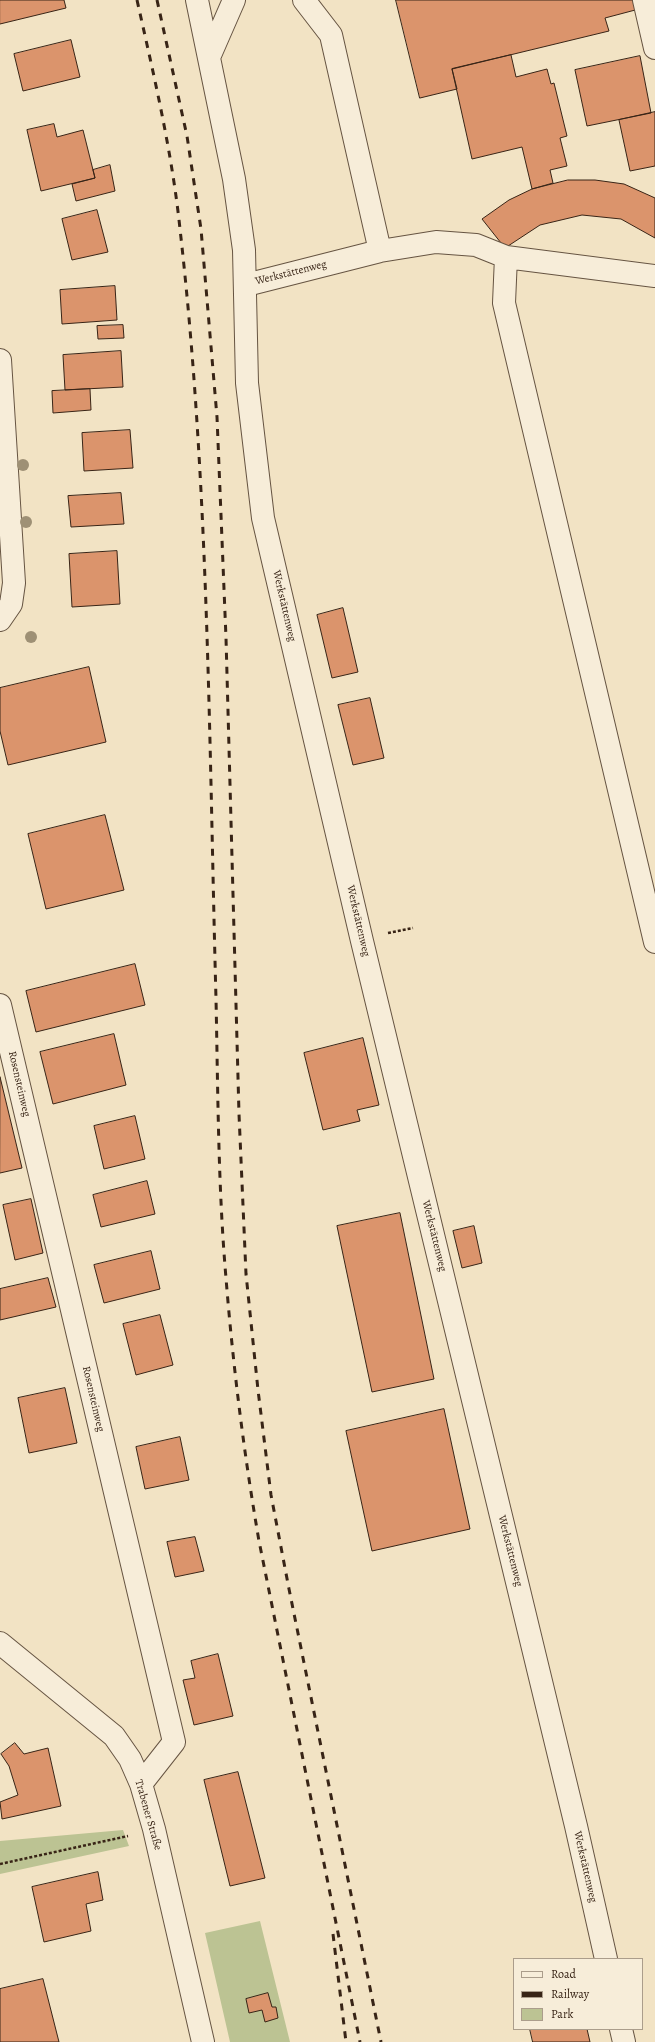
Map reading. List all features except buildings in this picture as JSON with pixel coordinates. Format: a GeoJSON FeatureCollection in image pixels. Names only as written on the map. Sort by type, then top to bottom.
{"type":"FeatureCollection","features":[{"type":"Feature","properties":{"kind":"street"},"geometry":{"type":"LineString","coordinates":[[197,0],[210,55],[234,179],[244,250],[246,285]]}},
{"type":"Feature","properties":{"kind":"street"},"geometry":{"type":"LineString","coordinates":[[210,55],[234,0]]}},
{"type":"Feature","properties":{"kind":"street"},"geometry":{"type":"LineString","coordinates":[[304,0],[331,35],[380,251]]}},
{"type":"Feature","properties":{"kind":"street"},"geometry":{"type":"LineString","coordinates":[[644,0],[655,48]]}},
{"type":"Feature","properties":{"kind":"street","name":"Werkstättenweg"},"geometry":{"type":"LineString","coordinates":[[606,1958],[572,1811],[362,940],[263,518],[247,384],[246,285],[380,251],[436,242],[476,245],[506,257],[655,276]]}},
{"type":"Feature","properties":{"kind":"street"},"geometry":{"type":"LineString","coordinates":[[506,257],[504,303],[655,942]]}},
{"type":"Feature","properties":{"kind":"street"},"geometry":{"type":"LineString","coordinates":[[0,360],[14,583],[11,604],[0,620]]}},
{"type":"Feature","properties":{"kind":"street","name":"Rosensteinweg"},"geometry":{"type":"LineString","coordinates":[[0,1005],[174,1742],[141,1784]]}},
{"type":"Feature","properties":{"kind":"street","name":"Trabener Straße"},"geometry":{"type":"LineString","coordinates":[[0,1643],[114,1736],[130,1759],[141,1784],[154,1829],[203,2042]]}},
{"type":"Feature","properties":{"kind":"street"},"geometry":{"type":"LineString","coordinates":[[622,2030],[624,2042]]}},
{"type":"Feature","properties":{"kind":"path"},"geometry":{"type":"LineString","coordinates":[[387,934],[413,928]]}},
{"type":"Feature","properties":{"kind":"path"},"geometry":{"type":"LineString","coordinates":[[0,1864],[135,1835]]}},
{"type":"Feature","properties":{"kind":"green space"},"geometry":{"type":"Polygon","coordinates":[[[123,1830],[129,1846],[0,1874],[0,1841],[123,1830]]]}},
{"type":"Feature","properties":{"kind":"green space"},"geometry":{"type":"Polygon","coordinates":[[[260,1921],[290,2042],[230,2042],[205,1933],[260,1921]]]}},
{"type":"Feature","properties":{"kind":"railway"},"geometry":{"type":"LineString","coordinates":[[137,0],[162,114],[177,200],[190,325],[197,421],[209,710],[220,1174],[223,1243],[232,1344],[248,1476],[259,1541],[360,2042]]}},
{"type":"Feature","properties":{"kind":"railway"},"geometry":{"type":"LineString","coordinates":[[157,0],[187,136],[201,229],[217,417],[226,638],[239,1114],[246,1274],[258,1390],[271,1495],[381,2042]]}},
{"type":"Feature","properties":{"kind":"railway"},"geometry":{"type":"LineString","coordinates":[[333,1934],[346,2042]]}}]}
